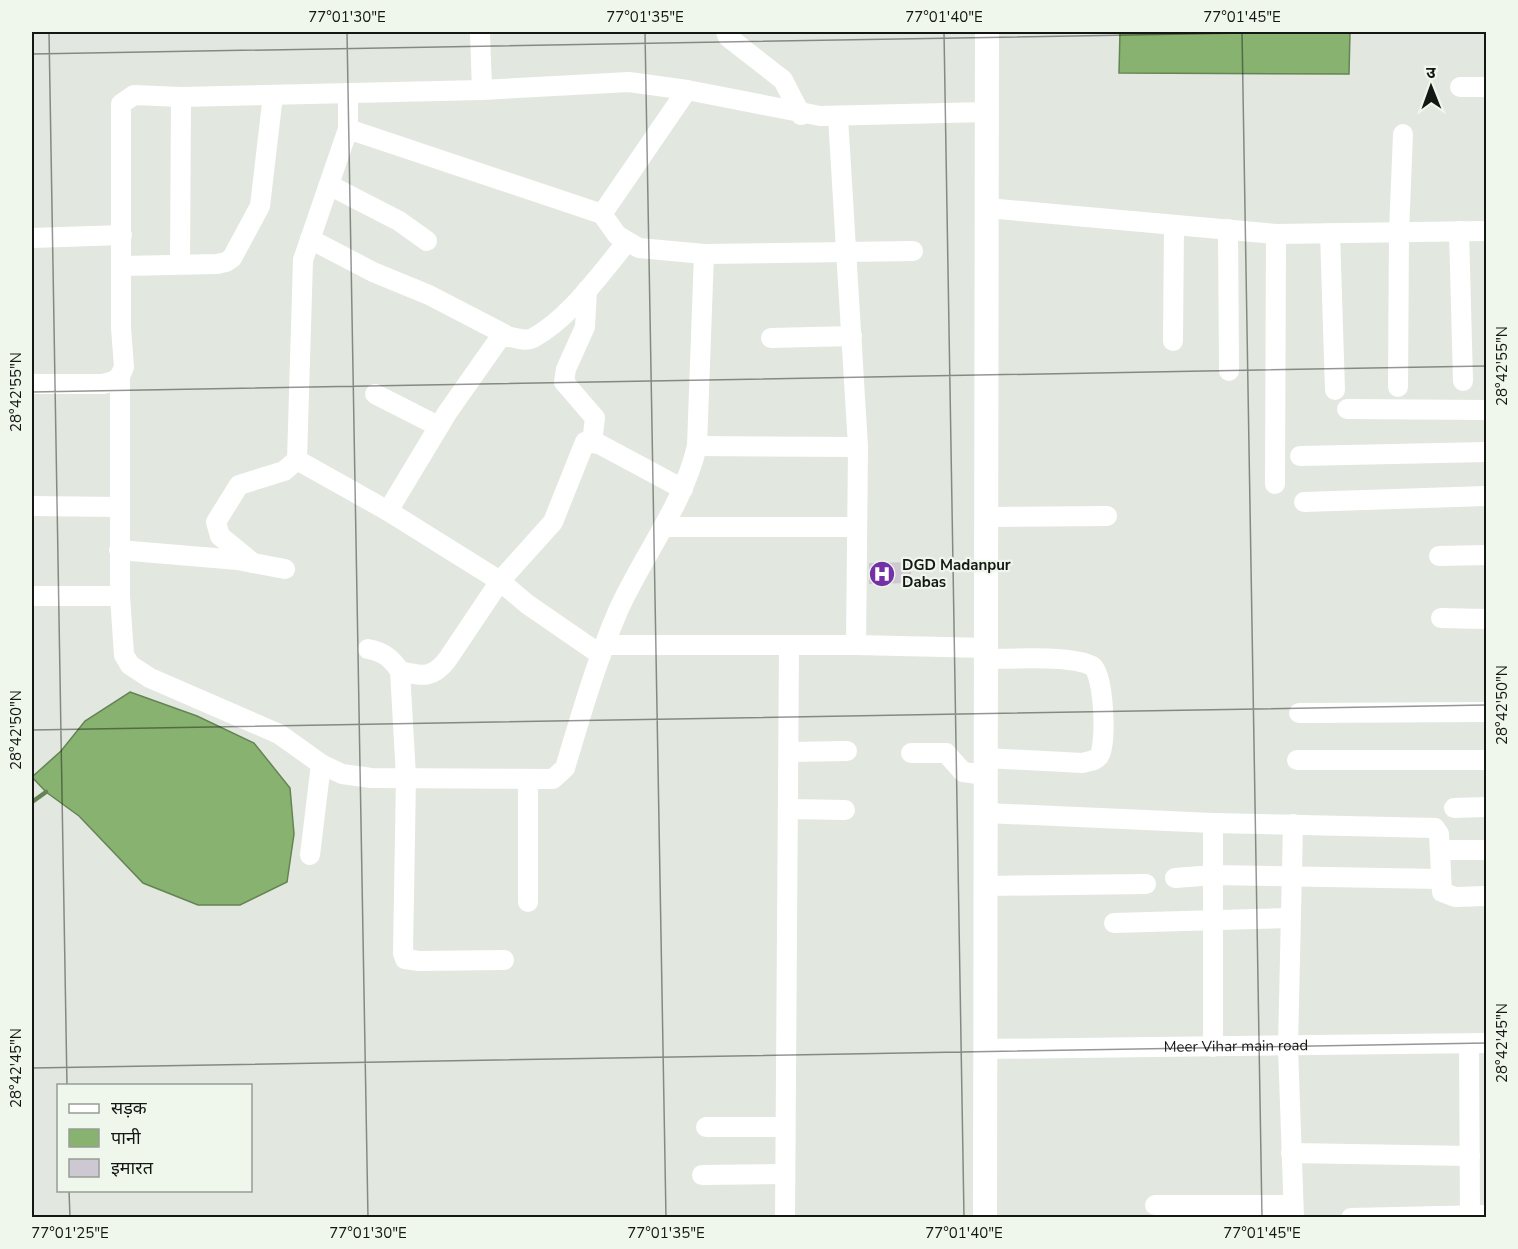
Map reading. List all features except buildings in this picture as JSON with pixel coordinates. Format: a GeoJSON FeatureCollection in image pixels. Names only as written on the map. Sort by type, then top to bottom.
{"type":"FeatureCollection","features":[{"type":"Feature","properties":{"kind":"main road"},"geometry":{"type":"LineString","coordinates":[[985,1218],[987,32]]}},
{"type":"Feature","properties":{"kind":"street"},"geometry":{"type":"LineString","coordinates":[[480,32],[482,90]]}},
{"type":"Feature","properties":{"kind":"street"},"geometry":{"type":"LineString","coordinates":[[726,32],[728,37],[783,80],[801,115]]}},
{"type":"Feature","properties":{"kind":"street"},"geometry":{"type":"LineString","coordinates":[[704,254],[697,446],[691,472],[619,610],[603,650],[565,768],[553,779],[371,778],[342,774],[321,764],[279,734],[150,678],[130,665],[124,655],[119,550],[120,376],[124,357],[121,328],[123,266],[121,104],[134,95],[181,97],[482,90],[629,82],[687,90],[801,115],[838,117],[987,112]]}},
{"type":"Feature","properties":{"kind":"street"},"geometry":{"type":"LineString","coordinates":[[1460,87],[1486,87]]}},
{"type":"Feature","properties":{"kind":"street"},"geometry":{"type":"LineString","coordinates":[[602,214],[687,90]]}},
{"type":"Feature","properties":{"kind":"street"},"geometry":{"type":"LineString","coordinates":[[253,562],[220,536],[216,522],[238,485],[284,471],[297,460],[303,260],[348,129],[348,93]]}},
{"type":"Feature","properties":{"kind":"street"},"geometry":{"type":"LineString","coordinates":[[123,266],[226,262],[258,212],[263,191],[273,95]]}},
{"type":"Feature","properties":{"kind":"street"},"geometry":{"type":"LineString","coordinates":[[180,264],[181,97]]}},
{"type":"Feature","properties":{"kind":"street"},"geometry":{"type":"LineString","coordinates":[[838,117],[858,447],[855,527],[856,645]]}},
{"type":"Feature","properties":{"kind":"street"},"geometry":{"type":"LineString","coordinates":[[348,129],[602,214],[617,235],[639,248],[704,254],[913,252]]}},
{"type":"Feature","properties":{"kind":"street"},"geometry":{"type":"LineString","coordinates":[[1398,387],[1398,232],[1403,134]]}},
{"type":"Feature","properties":{"kind":"street"},"geometry":{"type":"LineString","coordinates":[[329,185],[399,221],[427,241]]}},
{"type":"Feature","properties":{"kind":"street"},"geometry":{"type":"LineString","coordinates":[[987,208],[1276,234],[1486,231]]}},
{"type":"Feature","properties":{"kind":"street"},"geometry":{"type":"LineString","coordinates":[[1173,341],[1174,225]]}},
{"type":"Feature","properties":{"kind":"street"},"geometry":{"type":"LineString","coordinates":[[1228,229],[1229,371]]}},
{"type":"Feature","properties":{"kind":"street"},"geometry":{"type":"LineString","coordinates":[[1459,231],[1462,381]]}},
{"type":"Feature","properties":{"kind":"street"},"geometry":{"type":"LineString","coordinates":[[1330,233],[1335,390]]}},
{"type":"Feature","properties":{"kind":"street"},"geometry":{"type":"LineString","coordinates":[[1275,484],[1276,234]]}},
{"type":"Feature","properties":{"kind":"street"},"geometry":{"type":"LineString","coordinates":[[32,238],[122,235]]}},
{"type":"Feature","properties":{"kind":"street"},"geometry":{"type":"LineString","coordinates":[[310,239],[373,272],[429,294],[506,335],[530,339],[541,333],[587,290],[627,242]]}},
{"type":"Feature","properties":{"kind":"street"},"geometry":{"type":"LineString","coordinates":[[587,290],[585,327],[566,369],[564,382],[595,418],[592,442]]}},
{"type":"Feature","properties":{"kind":"street"},"geometry":{"type":"LineString","coordinates":[[388,511],[438,426],[493,346],[506,335]]}},
{"type":"Feature","properties":{"kind":"street"},"geometry":{"type":"LineString","coordinates":[[771,338],[852,336]]}},
{"type":"Feature","properties":{"kind":"street"},"geometry":{"type":"LineString","coordinates":[[32,384],[104,384],[120,376]]}},
{"type":"Feature","properties":{"kind":"street"},"geometry":{"type":"LineString","coordinates":[[375,394],[438,426]]}},
{"type":"Feature","properties":{"kind":"street"},"geometry":{"type":"LineString","coordinates":[[1347,408],[1486,410]]}},
{"type":"Feature","properties":{"kind":"street"},"geometry":{"type":"LineString","coordinates":[[400,671],[428,675],[438,672],[500,581],[554,522],[585,442],[592,442],[683,489]]}},
{"type":"Feature","properties":{"kind":"street"},"geometry":{"type":"LineString","coordinates":[[697,446],[858,447]]}},
{"type":"Feature","properties":{"kind":"street"},"geometry":{"type":"LineString","coordinates":[[1300,456],[1486,452]]}},
{"type":"Feature","properties":{"kind":"street"},"geometry":{"type":"LineString","coordinates":[[297,460],[388,511],[500,581],[527,604],[603,650],[856,645],[1077,661],[1092,666],[1098,672],[1102,696],[1103,731],[1101,754],[1096,759],[1083,763],[986,767],[963,772],[946,753],[911,753]]}},
{"type":"Feature","properties":{"kind":"street"},"geometry":{"type":"LineString","coordinates":[[1304,502],[1486,496]]}},
{"type":"Feature","properties":{"kind":"street"},"geometry":{"type":"LineString","coordinates":[[32,506],[119,507]]}},
{"type":"Feature","properties":{"kind":"street"},"geometry":{"type":"LineString","coordinates":[[987,517],[1107,516]]}},
{"type":"Feature","properties":{"kind":"street"},"geometry":{"type":"LineString","coordinates":[[664,527],[855,527]]}},
{"type":"Feature","properties":{"kind":"street"},"geometry":{"type":"LineString","coordinates":[[119,550],[253,562],[285,569]]}},
{"type":"Feature","properties":{"kind":"street"},"geometry":{"type":"LineString","coordinates":[[1438,556],[1486,555]]}},
{"type":"Feature","properties":{"kind":"street"},"geometry":{"type":"LineString","coordinates":[[32,596],[120,596]]}},
{"type":"Feature","properties":{"kind":"street"},"geometry":{"type":"LineString","coordinates":[[1441,618],[1486,619]]}},
{"type":"Feature","properties":{"kind":"street"},"geometry":{"type":"LineString","coordinates":[[785,1218],[789,646]]}},
{"type":"Feature","properties":{"kind":"street"},"geometry":{"type":"LineString","coordinates":[[368,649],[382,652],[391,658],[400,671],[406,777],[403,953],[405,959],[419,962],[504,960]]}},
{"type":"Feature","properties":{"kind":"street"},"geometry":{"type":"LineString","coordinates":[[1299,713],[1486,712]]}},
{"type":"Feature","properties":{"kind":"street"},"geometry":{"type":"LineString","coordinates":[[790,752],[847,751]]}},
{"type":"Feature","properties":{"kind":"street"},"geometry":{"type":"LineString","coordinates":[[1297,760],[1486,760]]}},
{"type":"Feature","properties":{"kind":"street"},"geometry":{"type":"LineString","coordinates":[[310,855],[321,764]]}},
{"type":"Feature","properties":{"kind":"street"},"geometry":{"type":"LineString","coordinates":[[528,779],[528,902]]}},
{"type":"Feature","properties":{"kind":"street"},"geometry":{"type":"LineString","coordinates":[[1454,808],[1486,807]]}},
{"type":"Feature","properties":{"kind":"street"},"geometry":{"type":"LineString","coordinates":[[789,809],[845,810]]}},
{"type":"Feature","properties":{"kind":"street"},"geometry":{"type":"LineString","coordinates":[[986,813],[1213,823],[1435,828],[1439,834],[1442,892],[1448,896],[1486,896]]}},
{"type":"Feature","properties":{"kind":"street"},"geometry":{"type":"LineString","coordinates":[[1213,823],[1213,1047]]}},
{"type":"Feature","properties":{"kind":"street"},"geometry":{"type":"LineString","coordinates":[[1155,1206],[1293,1211],[1288,1047],[1290,876],[1293,824]]}},
{"type":"Feature","properties":{"kind":"street"},"geometry":{"type":"LineString","coordinates":[[1440,850],[1486,850]]}},
{"type":"Feature","properties":{"kind":"street"},"geometry":{"type":"LineString","coordinates":[[1175,878],[1290,876],[1440,879]]}},
{"type":"Feature","properties":{"kind":"street"},"geometry":{"type":"LineString","coordinates":[[986,886],[1146,884]]}},
{"type":"Feature","properties":{"kind":"street"},"geometry":{"type":"LineString","coordinates":[[1114,923],[1213,922],[1290,918]]}},
{"type":"Feature","properties":{"kind":"street"},"geometry":{"type":"LineString","coordinates":[[1351,1218],[1475,1216],[1470,1156],[1478,1044]]}},
{"type":"Feature","properties":{"kind":"street","name":"Meer Vihar main road"},"geometry":{"type":"LineString","coordinates":[[986,1049],[1478,1044]]}},
{"type":"Feature","properties":{"kind":"street"},"geometry":{"type":"LineString","coordinates":[[706,1127],[785,1127]]}},
{"type":"Feature","properties":{"kind":"street"},"geometry":{"type":"LineString","coordinates":[[1291,1153],[1470,1156]]}},
{"type":"Feature","properties":{"kind":"street"},"geometry":{"type":"LineString","coordinates":[[702,1175],[785,1174]]}},
{"type":"Feature","properties":{"kind":"water"},"geometry":{"type":"Polygon","coordinates":[[[1120,32],[1350,32],[1349,74],[1119,73],[1120,32]]]}},
{"type":"Feature","properties":{"kind":"water"},"geometry":{"type":"Polygon","coordinates":[[[130,692],[197,716],[254,743],[290,788],[294,834],[287,882],[240,905],[198,905],[143,883],[79,816],[46,792],[32,777],[61,751],[85,721],[130,692]]]}},
{"type":"Feature","properties":{"kind":"waterway"},"geometry":{"type":"LineString","coordinates":[[32,802],[46,792]]}},
{"type":"Feature","properties":{"kind":"place","name":"DGD Madanpur Dabas"},"geometry":{"type":"Point","coordinates":[882,574]}}]}
